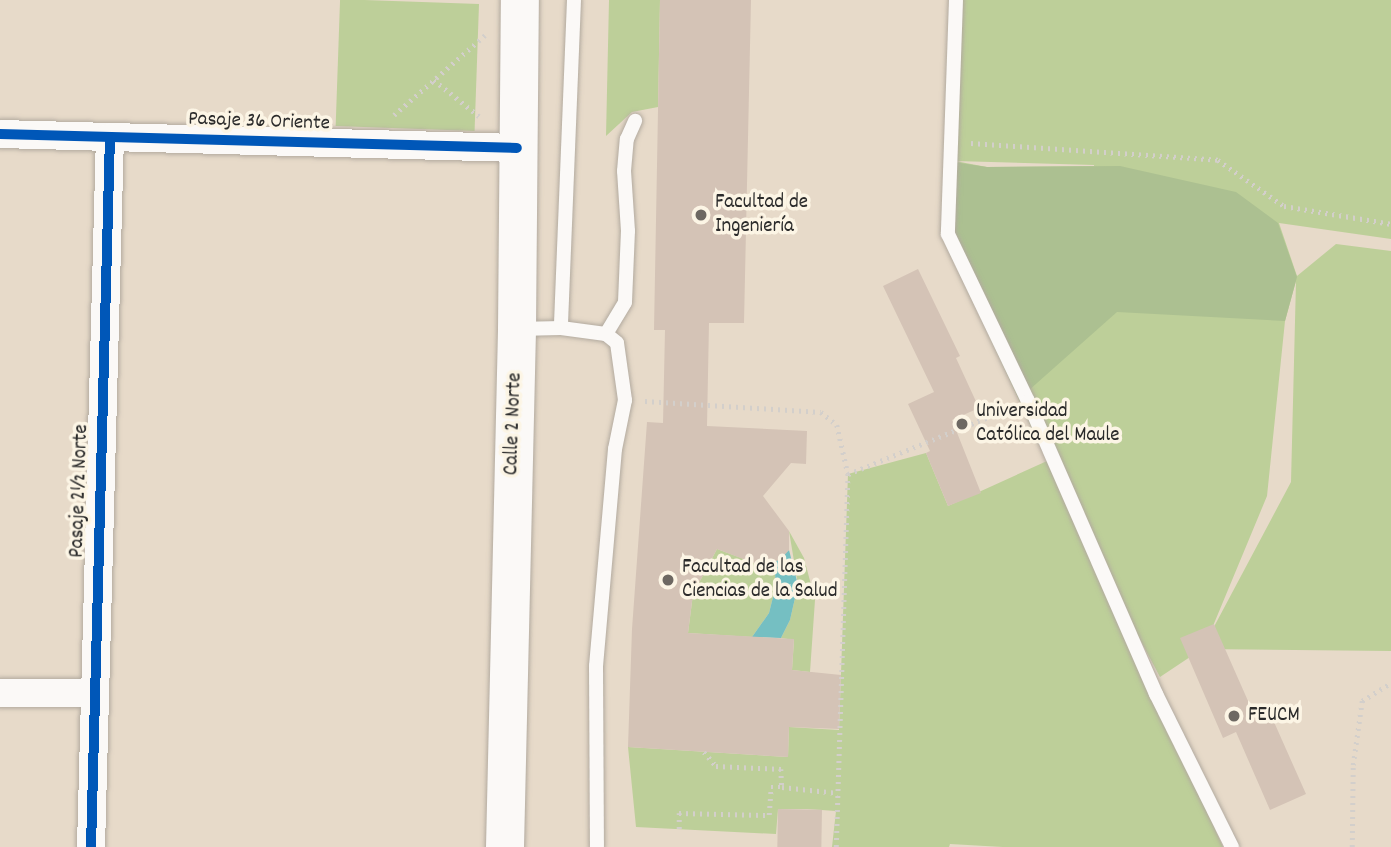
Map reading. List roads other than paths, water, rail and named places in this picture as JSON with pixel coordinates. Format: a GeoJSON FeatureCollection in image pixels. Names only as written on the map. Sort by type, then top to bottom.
{"type":"FeatureCollection","features":[{"type":"Feature","properties":{"kind":"main road","name":"Calle 2 Norte"},"geometry":{"type":"LineString","coordinates":[[505,847],[517,329],[520,2]]}},
{"type":"Feature","properties":{"kind":"street","name":"Pasaje 36 Oriente"},"geometry":{"type":"LineString","coordinates":[[0,134],[517,148]]}},
{"type":"Feature","properties":{"kind":"street","name":"Pasaje 2½ Norte"},"geometry":{"type":"LineString","coordinates":[[90,847],[92,693],[110,137]]}},
{"type":"Feature","properties":{"kind":"street"},"geometry":{"type":"LineString","coordinates":[[0,693],[92,693]]}},
{"type":"Feature","properties":{"kind":"lane"},"geometry":{"type":"LineString","coordinates":[[561,328],[574,0]]}},
{"type":"Feature","properties":{"kind":"lane"},"geometry":{"type":"LineString","coordinates":[[956,0],[948,234],[1028,401],[1156,694],[1232,847]]}},
{"type":"Feature","properties":{"kind":"lane"},"geometry":{"type":"LineString","coordinates":[[606,334],[625,302],[628,231],[624,172],[627,139],[635,121]]}},
{"type":"Feature","properties":{"kind":"lane"},"geometry":{"type":"LineString","coordinates":[[517,329],[561,328],[606,334],[617,343],[625,400],[615,449],[596,666],[597,847]]}},
{"type":"Feature","properties":{"kind":"water"},"geometry":{"type":"Polygon","coordinates":[[[789,550],[798,585],[790,620],[781,638],[752,637],[769,613],[776,585],[774,562],[789,550]]]}},
{"type":"Feature","properties":{"kind":"place","name":"Facultad de Ingeniería"},"geometry":{"type":"Point","coordinates":[701,215]}},
{"type":"Feature","properties":{"kind":"place","name":"Universidad Católica del Maule"},"geometry":{"type":"Point","coordinates":[962,424]}},
{"type":"Feature","properties":{"kind":"place","name":"Facultad de las Ciencias de la Salud"},"geometry":{"type":"Point","coordinates":[668,580]}},
{"type":"Feature","properties":{"kind":"place","name":"FEUCM"},"geometry":{"type":"Point","coordinates":[1234,716]}}]}
